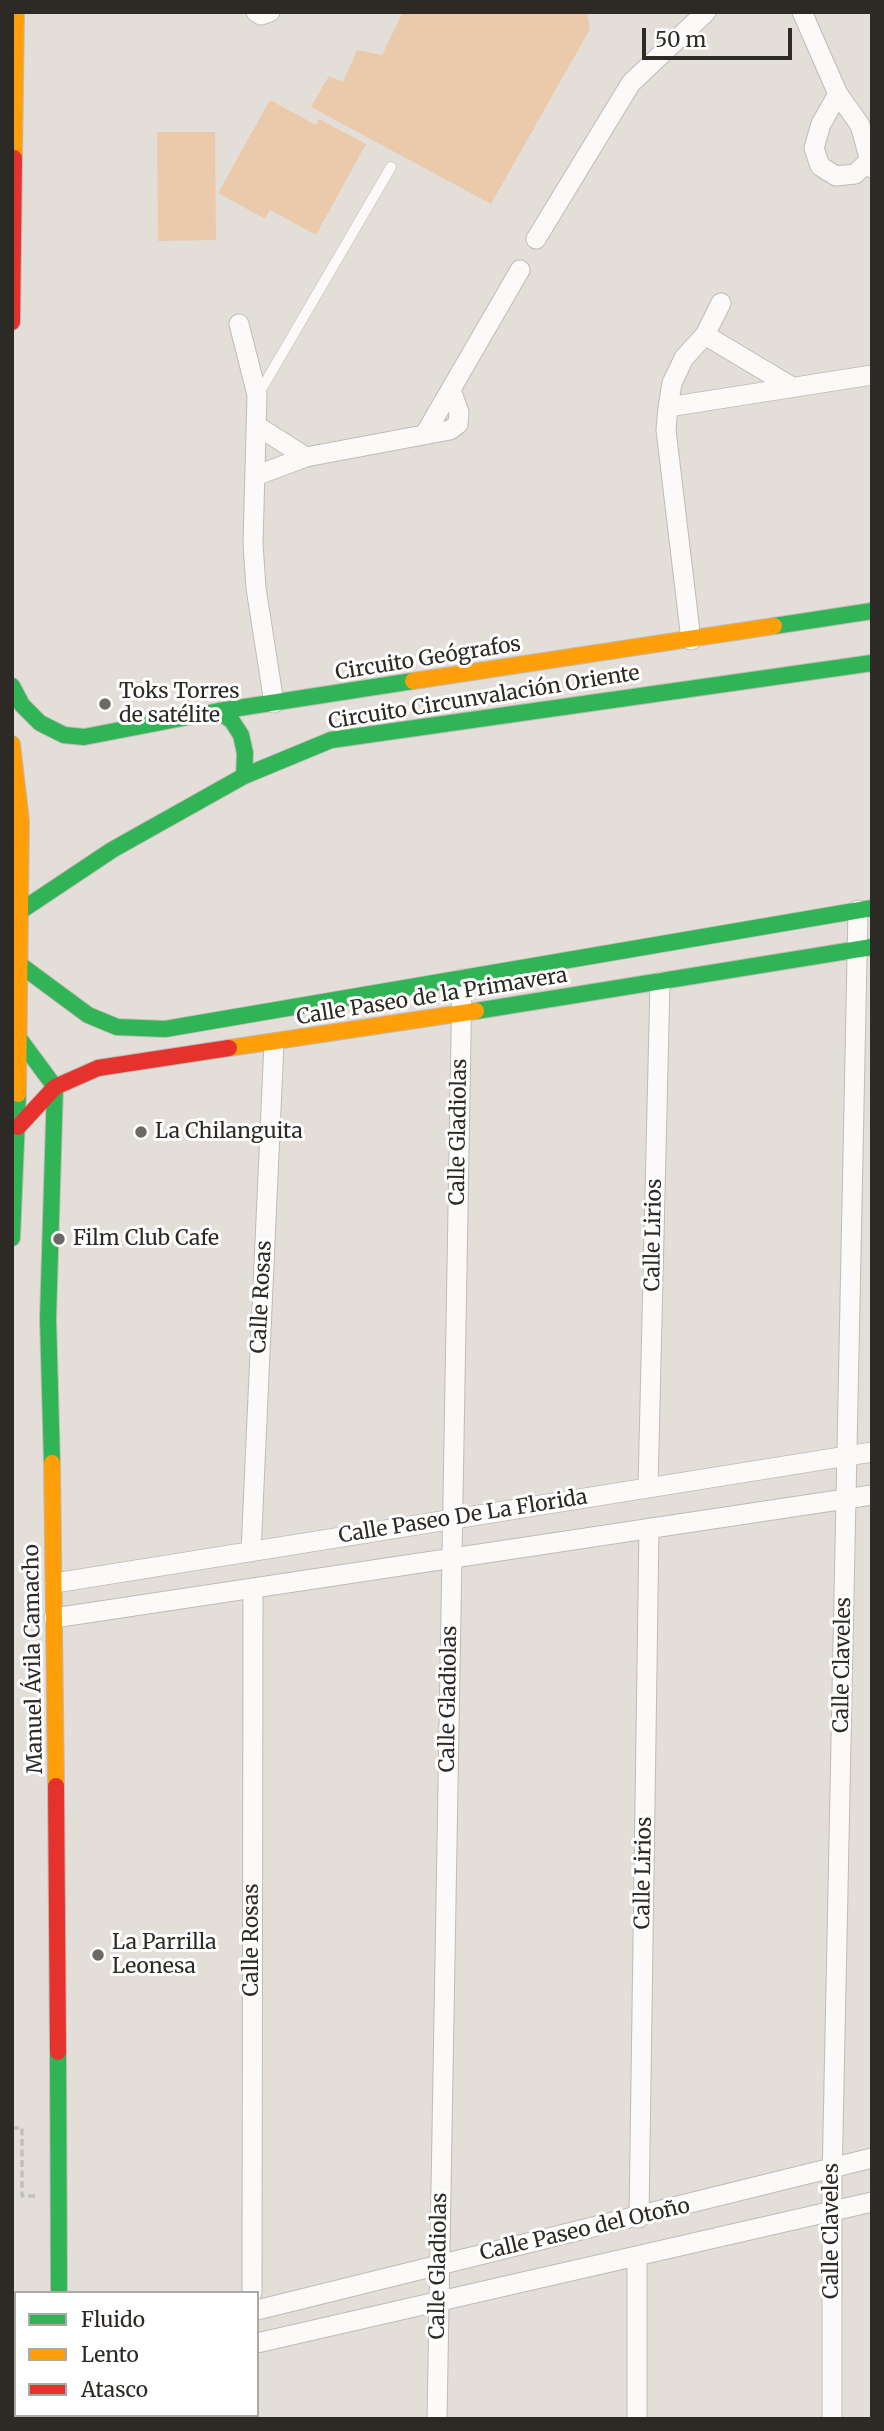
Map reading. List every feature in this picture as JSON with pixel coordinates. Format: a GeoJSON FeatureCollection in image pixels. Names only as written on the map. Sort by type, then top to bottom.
{"type":"FeatureCollection","features":[{"type":"Feature","properties":{"kind":"street"},"geometry":{"type":"LineString","coordinates":[[12,321],[16,12]]}},
{"type":"Feature","properties":{"kind":"street"},"geometry":{"type":"LineString","coordinates":[[257,12],[261,15],[270,12]]}},
{"type":"Feature","properties":{"kind":"street"},"geometry":{"type":"LineString","coordinates":[[536,239],[631,83],[706,12]]}},
{"type":"Feature","properties":{"kind":"street"},"geometry":{"type":"LineString","coordinates":[[802,12],[838,94],[860,125],[870,164],[855,174],[836,176],[820,166],[814,148],[821,124],[838,94]]}},
{"type":"Feature","properties":{"kind":"street"},"geometry":{"type":"LineString","coordinates":[[425,434],[520,270]]}},
{"type":"Feature","properties":{"kind":"street"},"geometry":{"type":"LineString","coordinates":[[691,640],[666,430],[668,407],[672,383],[684,358],[705,335],[721,303]]}},
{"type":"Feature","properties":{"kind":"street"},"geometry":{"type":"LineString","coordinates":[[239,324],[257,395],[253,544],[256,588],[274,703]]}},
{"type":"Feature","properties":{"kind":"street"},"geometry":{"type":"LineString","coordinates":[[705,335],[792,387]]}},
{"type":"Feature","properties":{"kind":"street"},"geometry":{"type":"LineString","coordinates":[[668,407],[872,375]]}},
{"type":"Feature","properties":{"kind":"street"},"geometry":{"type":"LineString","coordinates":[[255,476],[306,457],[440,433],[458,424],[460,412],[451,390]]}},
{"type":"Feature","properties":{"kind":"street"},"geometry":{"type":"LineString","coordinates":[[257,426],[306,457]]}},
{"type":"Feature","properties":{"kind":"street","name":"Circuito Geógrafos"},"geometry":{"type":"LineString","coordinates":[[12,686],[22,705],[40,723],[64,734],[84,737],[274,703],[322,719],[691,640],[872,611]]}},
{"type":"Feature","properties":{"kind":"street","name":"Circuito Circunvalación Oriente"},"geometry":{"type":"LineString","coordinates":[[19,912],[112,850],[244,776],[322,719],[872,663]]}},
{"type":"Feature","properties":{"kind":"street"},"geometry":{"type":"LineString","coordinates":[[219,711],[232,721],[241,735],[245,752],[244,776]]}},
{"type":"Feature","properties":{"kind":"street"},"geometry":{"type":"LineString","coordinates":[[12,744],[21,821],[18,1127],[12,1238]]}},
{"type":"Feature","properties":{"kind":"street","name":"Calle Claveles"},"geometry":{"type":"LineString","coordinates":[[832,2419],[832,2212],[846,1499],[865,909]]}},
{"type":"Feature","properties":{"kind":"street","name":"Calle Paseo de la Primavera"},"geometry":{"type":"LineString","coordinates":[[19,964],[62,999],[88,1015],[117,1027],[142,1030],[462,979],[865,909]]}},
{"type":"Feature","properties":{"kind":"street","name":"Calle Paseo de la Primavera"},"geometry":{"type":"LineString","coordinates":[[18,1127],[55,1087],[98,1068],[274,1043],[864,949]]}},
{"type":"Feature","properties":{"kind":"street","name":"Calle Gladiolas"},"geometry":{"type":"LineString","coordinates":[[437,2419],[462,979]]}},
{"type":"Feature","properties":{"kind":"street","name":"Calle Lirios"},"geometry":{"type":"LineString","coordinates":[[648,1488],[660,982]]}},
{"type":"Feature","properties":{"kind":"street"},"geometry":{"type":"LineString","coordinates":[[18,1037],[55,1087]]}},
{"type":"Feature","properties":{"kind":"street","name":"Calle Rosas"},"geometry":{"type":"LineString","coordinates":[[251,1552],[274,1043]]}},
{"type":"Feature","properties":{"kind":"street","name":"Manuel Ávila Camacho"},"geometry":{"type":"LineString","coordinates":[[55,1087],[48,1318],[55,1583],[59,2291]]}},
{"type":"Feature","properties":{"kind":"street","name":"Calle Paseo De La Florida"},"geometry":{"type":"LineString","coordinates":[[55,1583],[872,1452]]}},
{"type":"Feature","properties":{"kind":"street","name":"Calle Paseo De La Florida"},"geometry":{"type":"LineString","coordinates":[[54,1618],[872,1495]]}},
{"type":"Feature","properties":{"kind":"street","name":"Calle Lirios"},"geometry":{"type":"LineString","coordinates":[[639,2218],[649,1528]]}},
{"type":"Feature","properties":{"kind":"street","name":"Calle Rosas"},"geometry":{"type":"LineString","coordinates":[[252,2291],[253,1588]]}},
{"type":"Feature","properties":{"kind":"street","name":"Calle Paseo del Otoño"},"geometry":{"type":"LineString","coordinates":[[259,2309],[639,2218],[872,2158]]}},
{"type":"Feature","properties":{"kind":"street","name":"Calle Paseo del Otoño"},"geometry":{"type":"LineString","coordinates":[[259,2343],[872,2202]]}},
{"type":"Feature","properties":{"kind":"street"},"geometry":{"type":"LineString","coordinates":[[637,2256],[637,2419]]}},
{"type":"Feature","properties":{"kind":"lane"},"geometry":{"type":"LineString","coordinates":[[257,395],[391,167]]}},
{"type":"Feature","properties":{"kind":"path"},"geometry":{"type":"LineString","coordinates":[[12,2127],[22,2128],[22,2196]]}},
{"type":"Feature","properties":{"kind":"shaded area"},"geometry":{"type":"Polygon","coordinates":[[[403,12],[587,12],[590,29],[491,204],[311,107],[329,76],[343,82],[357,50],[382,55],[403,12]]]}},
{"type":"Feature","properties":{"kind":"shaded area"},"geometry":{"type":"Polygon","coordinates":[[[270,100],[316,125],[319,119],[366,144],[316,235],[270,210],[265,219],[218,193],[270,100]]]}},
{"type":"Feature","properties":{"kind":"shaded area"},"geometry":{"type":"Polygon","coordinates":[[[157,132],[215,132],[216,240],[158,241],[157,132]]]}},
{"type":"Feature","properties":{"kind":"traffic: fast"},"geometry":{"type":"LineString","coordinates":[[774,626],[872,611]]}},
{"type":"Feature","properties":{"kind":"traffic: fast"},"geometry":{"type":"LineString","coordinates":[[19,912],[112,850],[244,776],[331,740],[872,663]]}},
{"type":"Feature","properties":{"kind":"traffic: fast"},"geometry":{"type":"LineString","coordinates":[[12,686],[22,705],[40,723],[64,735],[84,737],[219,711],[413,681]]}},
{"type":"Feature","properties":{"kind":"traffic: fast"},"geometry":{"type":"LineString","coordinates":[[219,711],[232,721],[241,735],[245,753],[244,776]]}},
{"type":"Feature","properties":{"kind":"traffic: fast"},"geometry":{"type":"LineString","coordinates":[[19,964],[88,1015],[117,1027],[165,1029],[872,908]]}},
{"type":"Feature","properties":{"kind":"traffic: fast"},"geometry":{"type":"LineString","coordinates":[[476,1011],[872,947]]}},
{"type":"Feature","properties":{"kind":"traffic: fast"},"geometry":{"type":"LineString","coordinates":[[18,1037],[55,1087],[48,1318],[52,1463]]}},
{"type":"Feature","properties":{"kind":"traffic: fast"},"geometry":{"type":"LineString","coordinates":[[12,1238],[18,1094]]}},
{"type":"Feature","properties":{"kind":"traffic: fast"},"geometry":{"type":"LineString","coordinates":[[58,2052],[59,2291]]}},
{"type":"Feature","properties":{"kind":"traffic: slow"},"geometry":{"type":"LineString","coordinates":[[14,158],[16,12]]}},
{"type":"Feature","properties":{"kind":"traffic: slow"},"geometry":{"type":"LineString","coordinates":[[413,681],[774,626]]}},
{"type":"Feature","properties":{"kind":"traffic: slow"},"geometry":{"type":"LineString","coordinates":[[12,744],[21,821],[18,1094]]}},
{"type":"Feature","properties":{"kind":"traffic: slow"},"geometry":{"type":"LineString","coordinates":[[229,1048],[476,1011]]}},
{"type":"Feature","properties":{"kind":"traffic: slow"},"geometry":{"type":"LineString","coordinates":[[52,1463],[56,1786]]}},
{"type":"Feature","properties":{"kind":"traffic: jam"},"geometry":{"type":"LineString","coordinates":[[12,322],[14,158]]}},
{"type":"Feature","properties":{"kind":"traffic: jam"},"geometry":{"type":"LineString","coordinates":[[18,1127],[55,1087],[98,1068],[229,1048]]}},
{"type":"Feature","properties":{"kind":"traffic: jam"},"geometry":{"type":"LineString","coordinates":[[56,1786],[58,2052]]}},
{"type":"Feature","properties":{"kind":"place","name":"Toks Torres de satélite"},"geometry":{"type":"Point","coordinates":[105,704]}},
{"type":"Feature","properties":{"kind":"place","name":"La Chilanguita"},"geometry":{"type":"Point","coordinates":[141,1132]}},
{"type":"Feature","properties":{"kind":"place","name":"Film Club Cafe"},"geometry":{"type":"Point","coordinates":[59,1239]}},
{"type":"Feature","properties":{"kind":"place","name":"La Parrilla Leonesa"},"geometry":{"type":"Point","coordinates":[98,1955]}}]}
